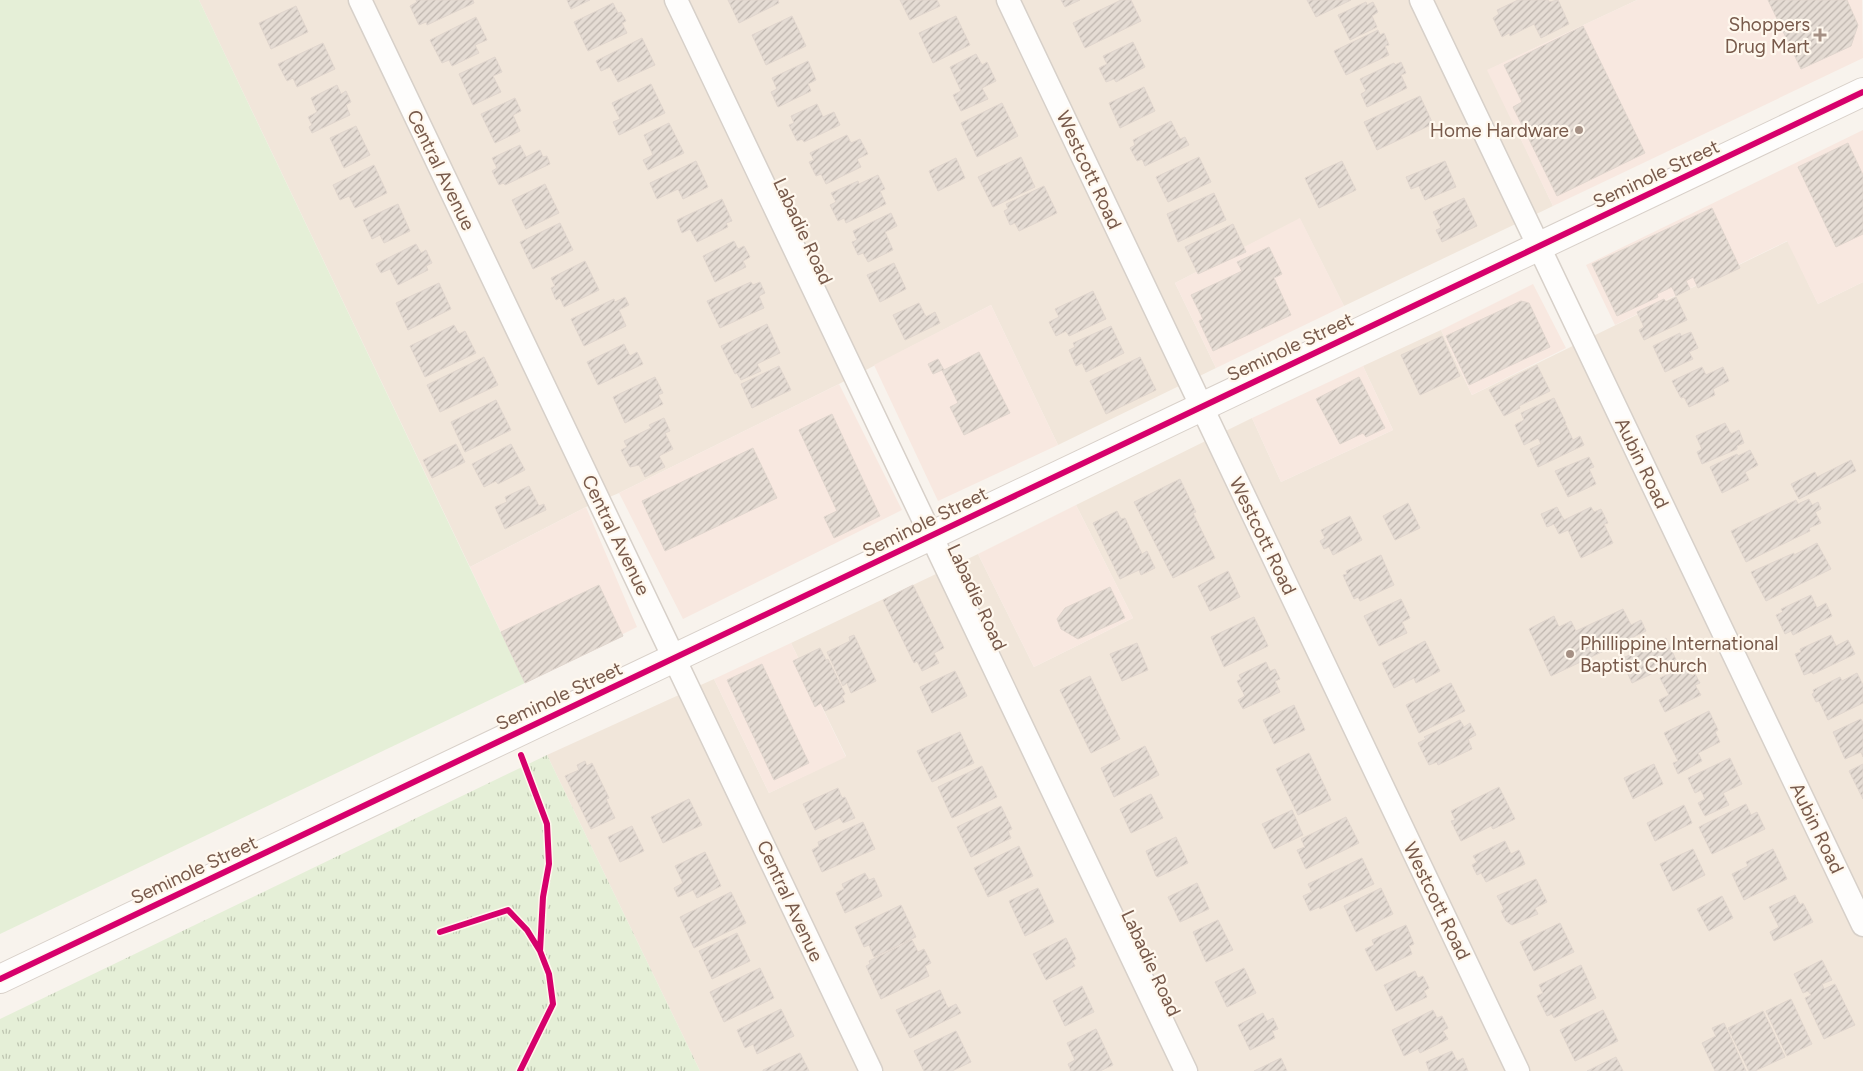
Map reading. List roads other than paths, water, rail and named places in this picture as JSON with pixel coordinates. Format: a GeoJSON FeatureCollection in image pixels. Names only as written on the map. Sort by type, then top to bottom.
{"type":"FeatureCollection","features":[{"type":"Feature","properties":{"kind":"street","name":"Central Avenue"},"geometry":{"type":"LineString","coordinates":[[360,0],[871,1071]]}},
{"type":"Feature","properties":{"kind":"street","name":"Labadie Road"},"geometry":{"type":"LineString","coordinates":[[676,0],[1186,1071]]}},
{"type":"Feature","properties":{"kind":"street","name":"Westcott Road"},"geometry":{"type":"LineString","coordinates":[[1008,0],[1518,1071]]}},
{"type":"Feature","properties":{"kind":"street","name":"Aubin Road"},"geometry":{"type":"LineString","coordinates":[[1421,0],[1863,925]]}},
{"type":"Feature","properties":{"kind":"street","name":"Seminole Street"},"geometry":{"type":"LineString","coordinates":[[0,979],[1863,92]]}},
{"type":"Feature","properties":{"kind":"place","name":"Shoppers Drug Mart"},"geometry":{"type":"Point","coordinates":[1820,35]}},
{"type":"Feature","properties":{"kind":"place","name":"Home Hardware"},"geometry":{"type":"Point","coordinates":[1579,130]}},
{"type":"Feature","properties":{"kind":"place","name":"Phillippine International Baptist Church"},"geometry":{"type":"Point","coordinates":[1570,654]}}]}
